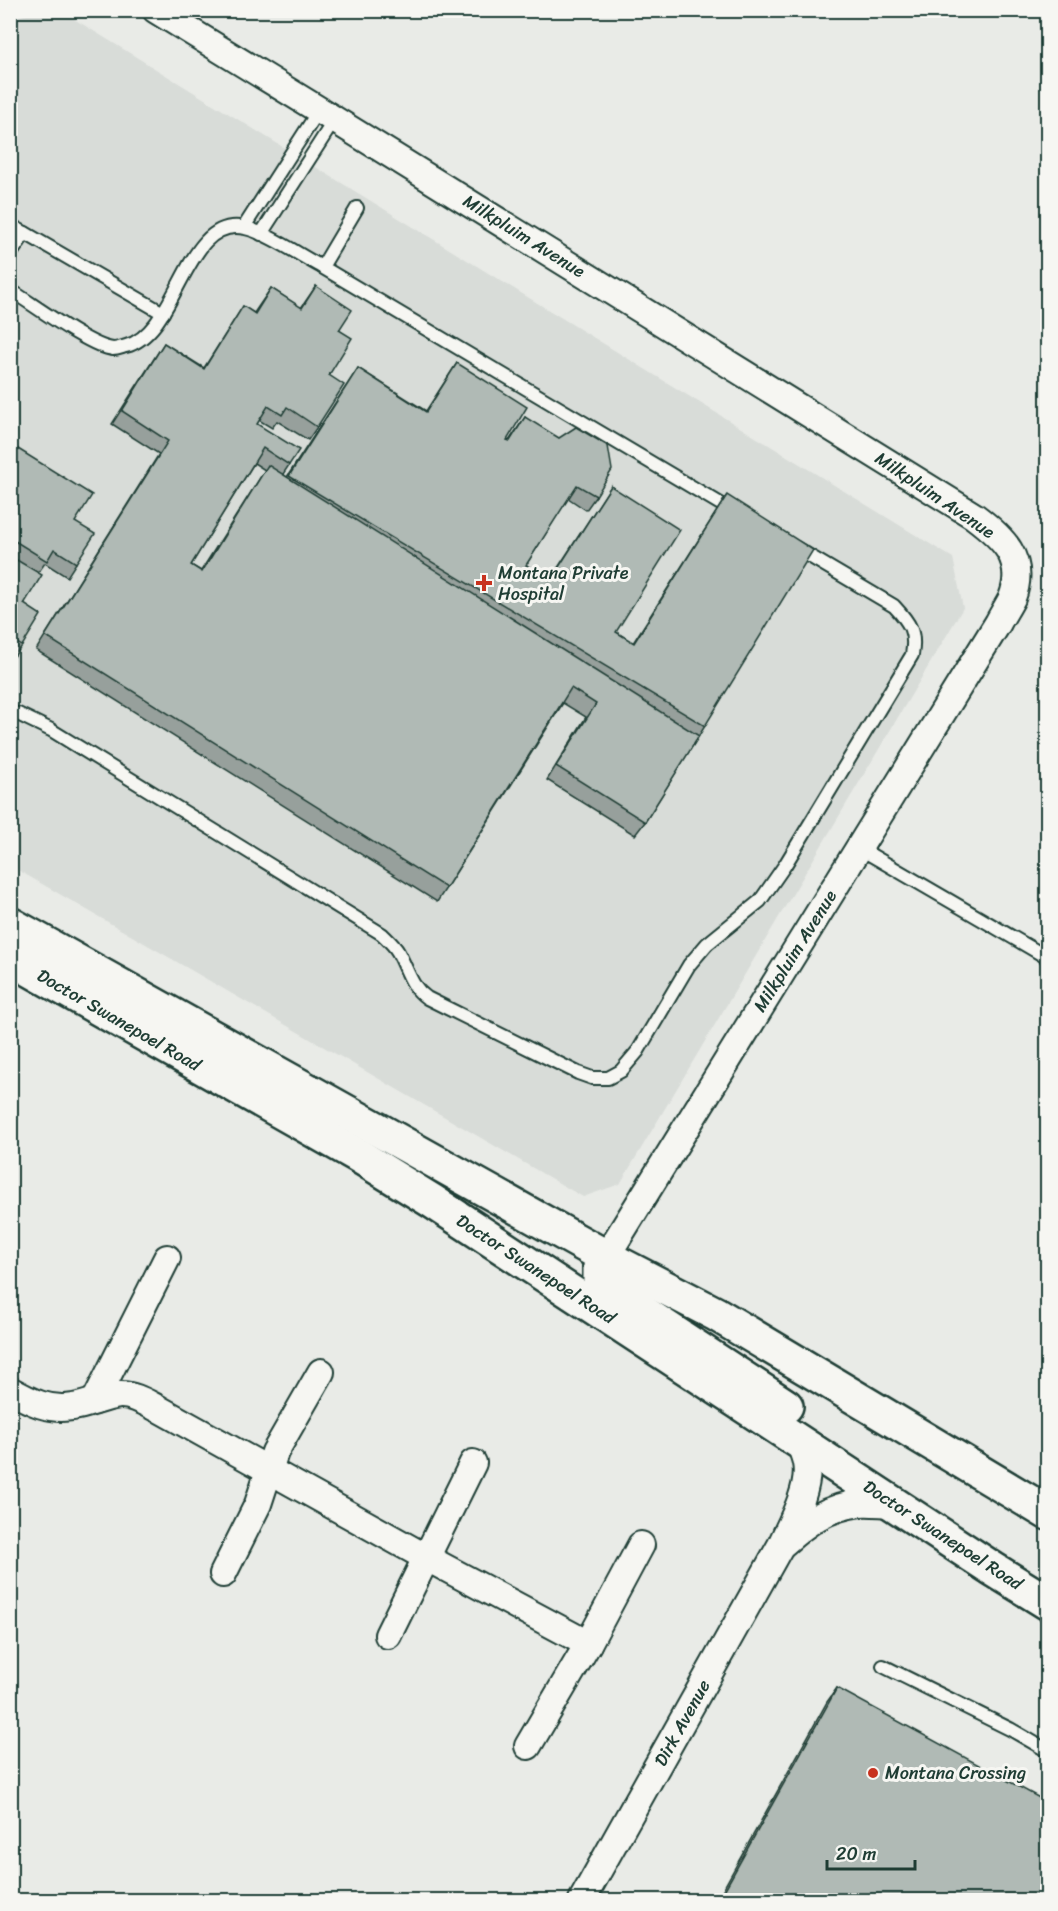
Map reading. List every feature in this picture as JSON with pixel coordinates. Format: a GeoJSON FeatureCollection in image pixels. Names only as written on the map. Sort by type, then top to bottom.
{"type":"FeatureCollection","features":[{"type":"Feature","properties":{"kind":"main road","name":"Doctor Swanepoel Road"},"geometry":{"type":"LineString","coordinates":[[10,924],[606,1257],[716,1314],[1047,1513]]}},
{"type":"Feature","properties":{"kind":"main road","name":"Doctor Swanepoel Road"},"geometry":{"type":"LineString","coordinates":[[10,958],[359,1156],[432,1201],[1040,1598]]}},
{"type":"Feature","properties":{"kind":"main road"},"geometry":{"type":"LineString","coordinates":[[606,1257],[600,1266],[600,1280],[609,1290],[823,1431],[974,1538],[1006,1563],[1040,1598]]}},
{"type":"Feature","properties":{"kind":"street","name":"Milkpluim Avenue"},"geometry":{"type":"LineString","coordinates":[[156,10],[974,516],[995,531],[1006,544],[1014,559],[1017,575],[1012,597],[998,623],[606,1257]]}},
{"type":"Feature","properties":{"kind":"street"},"geometry":{"type":"LineString","coordinates":[[95,1401],[167,1257]]}},
{"type":"Feature","properties":{"kind":"street"},"geometry":{"type":"LineString","coordinates":[[223,1574],[258,1504],[275,1452],[321,1372]]}},
{"type":"Feature","properties":{"kind":"street"},"geometry":{"type":"LineString","coordinates":[[10,1390],[31,1402],[48,1408],[72,1407],[121,1395],[136,1398],[588,1644]]}},
{"type":"Feature","properties":{"kind":"street","name":"Dirk Avenue"},"geometry":{"type":"LineString","coordinates":[[582,1900],[782,1545],[800,1504],[807,1479],[807,1465],[799,1441]]}},
{"type":"Feature","properties":{"kind":"street"},"geometry":{"type":"LineString","coordinates":[[388,1635],[473,1463]]}},
{"type":"Feature","properties":{"kind":"street","name":"Dirk Avenue"},"geometry":{"type":"LineString","coordinates":[[782,1545],[806,1524],[833,1510],[861,1503],[894,1504]]}},
{"type":"Feature","properties":{"kind":"street"},"geometry":{"type":"LineString","coordinates":[[528,1746],[588,1644],[641,1545]]}},
{"type":"Feature","properties":{"kind":"lane"},"geometry":{"type":"LineString","coordinates":[[244,227],[327,115]]}},
{"type":"Feature","properties":{"kind":"lane"},"geometry":{"type":"LineString","coordinates":[[261,234],[327,115]]}},
{"type":"Feature","properties":{"kind":"lane"},"geometry":{"type":"LineString","coordinates":[[322,267],[357,207]]}},
{"type":"Feature","properties":{"kind":"lane"},"geometry":{"type":"LineString","coordinates":[[10,225],[163,313]]}},
{"type":"Feature","properties":{"kind":"lane"},"geometry":{"type":"LineString","coordinates":[[10,290],[94,343],[114,349],[134,344],[149,332],[163,313],[194,257],[212,233],[226,227],[244,227],[322,267],[741,516]]}},
{"type":"Feature","properties":{"kind":"lane"},"geometry":{"type":"LineString","coordinates":[[10,255],[25,232]]}},
{"type":"Feature","properties":{"kind":"lane"},"geometry":{"type":"LineString","coordinates":[[10,713],[18,714],[51,730],[382,934],[398,951],[410,981],[427,998],[578,1073],[592,1078],[608,1077],[621,1071],[638,1051],[688,965],[707,944],[760,901],[785,865],[912,655],[914,642],[911,627],[894,606],[782,540]]}},
{"type":"Feature","properties":{"kind":"lane"},"geometry":{"type":"LineString","coordinates":[[859,848],[1047,958]]}},
{"type":"Feature","properties":{"kind":"lane"},"geometry":{"type":"LineString","coordinates":[[884,1666],[1010,1729],[1047,1751]]}},
{"type":"Feature","properties":{"kind":"shaded area","name":"Montana Private Hospital"},"geometry":{"type":"Polygon","coordinates":[[[37,11],[61,11],[953,558],[963,608],[620,1184],[583,1197],[11,866],[11,19],[37,11]]]}},
{"type":"Feature","properties":{"kind":"building"},"geometry":{"type":"Polygon","coordinates":[[[316,286],[352,310],[339,330],[352,338],[329,375],[344,385],[317,427],[287,407],[282,415],[268,406],[257,424],[299,450],[289,465],[263,448],[191,565],[202,572],[268,465],[699,736],[645,822],[556,766],[596,704],[571,688],[446,888],[45,636],[168,441],[122,411],[164,343],[204,369],[243,306],[255,314],[271,288],[302,308],[316,286]]]}},
{"type":"Feature","properties":{"kind":"building"},"geometry":{"type":"Polygon","coordinates":[[[457,363],[527,407],[507,440],[510,441],[525,417],[559,438],[576,427],[608,446],[612,470],[596,496],[577,485],[526,565],[550,581],[611,486],[680,530],[616,632],[634,643],[727,495],[813,550],[705,726],[289,476],[358,368],[426,412],[457,363]]]}},
{"type":"Feature","properties":{"kind":"building"},"geometry":{"type":"Polygon","coordinates":[[[10,444],[92,495],[75,522],[95,534],[76,563],[54,549],[47,561],[10,538],[10,444]]]}},
{"type":"Feature","properties":{"kind":"building"},"geometry":{"type":"Polygon","coordinates":[[[10,556],[42,575],[24,604],[41,615],[22,646],[10,638],[10,556]]]}},
{"type":"Feature","properties":{"kind":"building","name":"Montana Crossing"},"geometry":{"type":"Polygon","coordinates":[[[837,1688],[1047,1802],[1047,1900],[719,1900],[837,1688]]]}},
{"type":"Feature","properties":{"kind":"place","name":"Montana Private Hospital"},"geometry":{"type":"Point","coordinates":[484,583]}},
{"type":"Feature","properties":{"kind":"place","name":"Montana Crossing"},"geometry":{"type":"Point","coordinates":[873,1773]}}]}
